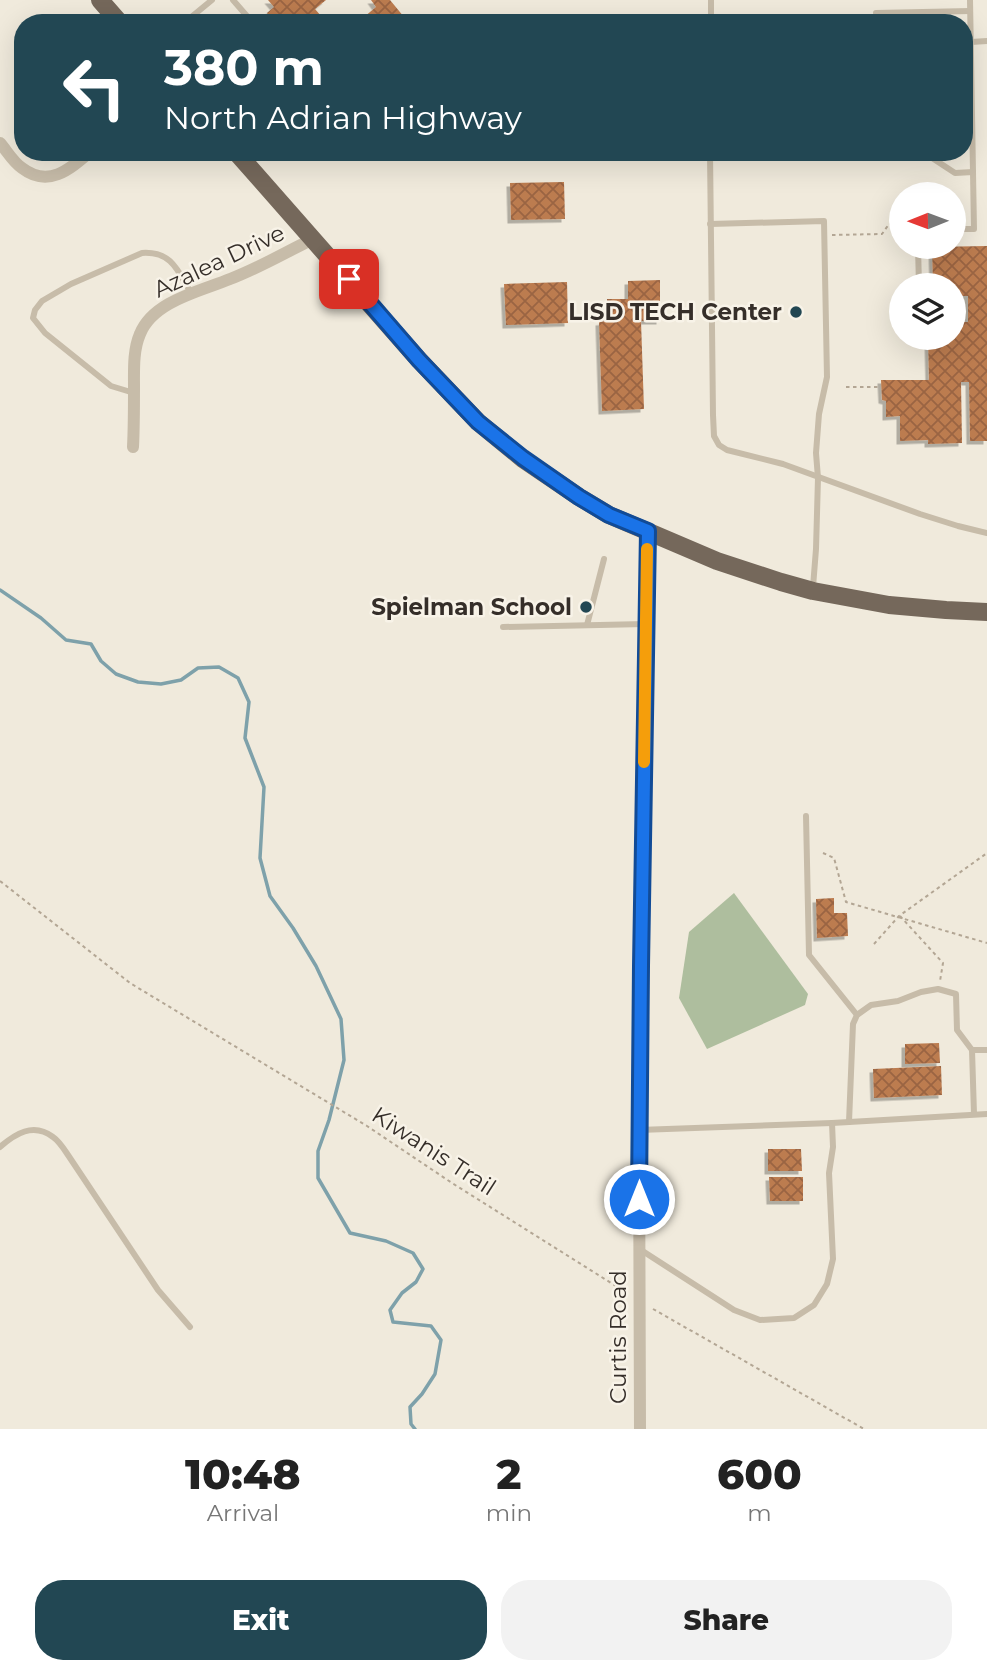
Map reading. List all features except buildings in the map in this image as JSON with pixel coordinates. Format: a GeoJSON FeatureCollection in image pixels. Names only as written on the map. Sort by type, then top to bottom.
{"type":"FeatureCollection","features":[{"type":"Feature","properties":{"kind":"main road"},"geometry":{"type":"LineString","coordinates":[[100,0],[113,14]]}},
{"type":"Feature","properties":{"kind":"main road"},"geometry":{"type":"LineString","coordinates":[[244,161],[419,360],[478,422],[579,497],[609,515],[717,561],[780,582],[890,605],[987,614]]}},
{"type":"Feature","properties":{"kind":"street"},"geometry":{"type":"LineString","coordinates":[[0,143],[14,160]]}},
{"type":"Feature","properties":{"kind":"street"},"geometry":{"type":"LineString","coordinates":[[15,161],[34,176],[48,177],[60,174],[78,161]]}},
{"type":"Feature","properties":{"kind":"street","name":"Azalea Drive"},"geometry":{"type":"LineString","coordinates":[[134,447],[135,362],[140,332],[147,321],[161,309],[191,293],[231,279],[313,239]]}},
{"type":"Feature","properties":{"kind":"street","name":"Curtis Road"},"geometry":{"type":"LineString","coordinates":[[640,1429],[639,1130],[648,531]]}},
{"type":"Feature","properties":{"kind":"lane"},"geometry":{"type":"LineString","coordinates":[[195,14],[212,0]]}},
{"type":"Feature","properties":{"kind":"lane"},"geometry":{"type":"LineString","coordinates":[[233,0],[245,14]]}},
{"type":"Feature","properties":{"kind":"lane"},"geometry":{"type":"LineString","coordinates":[[970,0],[970,14]]}},
{"type":"Feature","properties":{"kind":"lane"},"geometry":{"type":"LineString","coordinates":[[876,13],[970,11]]}},
{"type":"Feature","properties":{"kind":"lane"},"geometry":{"type":"LineString","coordinates":[[710,161],[714,436],[719,445],[727,450],[783,464],[933,518],[987,533]]}},
{"type":"Feature","properties":{"kind":"lane"},"geometry":{"type":"LineString","coordinates":[[937,161],[955,173],[973,172]]}},
{"type":"Feature","properties":{"kind":"lane"},"geometry":{"type":"LineString","coordinates":[[966,229],[974,229],[973,161]]}},
{"type":"Feature","properties":{"kind":"lane"},"geometry":{"type":"LineString","coordinates":[[710,224],[824,221],[827,377],[819,414],[816,453],[818,478],[813,591]]}},
{"type":"Feature","properties":{"kind":"lane"},"geometry":{"type":"LineString","coordinates":[[134,393],[111,386],[45,333],[33,318],[35,310],[41,301],[71,284],[142,253],[162,254],[171,261],[191,293]]}},
{"type":"Feature","properties":{"kind":"lane"},"geometry":{"type":"LineString","coordinates":[[587,625],[604,559]]}},
{"type":"Feature","properties":{"kind":"lane"},"geometry":{"type":"LineString","coordinates":[[503,627],[645,624]]}},
{"type":"Feature","properties":{"kind":"lane"},"geometry":{"type":"LineString","coordinates":[[806,816],[809,954],[857,1015]]}},
{"type":"Feature","properties":{"kind":"lane"},"geometry":{"type":"LineString","coordinates":[[849,1122],[853,1024],[857,1015],[871,1005],[898,1001],[938,989],[956,994],[957,1030],[972,1050],[974,1114]]}},
{"type":"Feature","properties":{"kind":"lane"},"geometry":{"type":"LineString","coordinates":[[972,1050],[987,1050]]}},
{"type":"Feature","properties":{"kind":"lane"},"geometry":{"type":"LineString","coordinates":[[639,1130],[987,1114]]}},
{"type":"Feature","properties":{"kind":"lane"},"geometry":{"type":"LineString","coordinates":[[639,1249],[734,1310],[760,1320],[794,1318],[814,1305],[827,1284],[833,1259],[830,1172],[832,1123]]}},
{"type":"Feature","properties":{"kind":"lane"},"geometry":{"type":"LineString","coordinates":[[0,1147],[14,1135],[27,1131],[40,1131],[53,1137],[68,1155],[158,1290],[190,1327]]}},
{"type":"Feature","properties":{"kind":"path"},"geometry":{"type":"LineString","coordinates":[[824,236],[882,234],[889,224]]}},
{"type":"Feature","properties":{"kind":"path"},"geometry":{"type":"LineString","coordinates":[[846,387],[878,387]]}},
{"type":"Feature","properties":{"kind":"path"},"geometry":{"type":"LineString","coordinates":[[823,853],[834,858],[846,902],[987,943]]}},
{"type":"Feature","properties":{"kind":"path"},"geometry":{"type":"LineString","coordinates":[[874,944],[900,916],[987,853]]}},
{"type":"Feature","properties":{"kind":"path","name":"Kiwanis Trail"},"geometry":{"type":"LineString","coordinates":[[0,881],[130,983],[367,1126],[639,1301],[864,1429]]}},
{"type":"Feature","properties":{"kind":"path"},"geometry":{"type":"LineString","coordinates":[[900,916],[943,963],[938,989]]}},
{"type":"Feature","properties":{"kind":"green space"},"geometry":{"type":"Polygon","coordinates":[[[734,893],[808,994],[805,1005],[707,1049],[679,998],[689,932],[734,893]]]}},
{"type":"Feature","properties":{"kind":"waterway"},"geometry":{"type":"LineString","coordinates":[[0,590],[41,618],[66,640],[91,644],[101,661],[116,674],[138,682],[161,684],[181,680],[198,668],[219,667],[238,678],[249,702],[245,738],[264,787],[260,858],[270,896],[316,966],[341,1019],[344,1060],[318,1151],[318,1178],[350,1233],[386,1241],[413,1253],[423,1269],[416,1282],[402,1293],[390,1310],[393,1322],[431,1326],[441,1340],[435,1374],[410,1407],[411,1424],[415,1429]]}},
{"type":"Feature","properties":{"kind":"slow traffic"},"geometry":{"type":"LineString","coordinates":[[644,762],[647,549]]}},
{"type":"Feature","properties":{"kind":"place","name":"LISD TECH Center"},"geometry":{"type":"Point","coordinates":[796,312]}},
{"type":"Feature","properties":{"kind":"place","name":"Spielman School"},"geometry":{"type":"Point","coordinates":[586,607]}},
{"type":"Feature","properties":{"kind":"route"},"geometry":{"type":"LineString","coordinates":[[349,279],[419,360],[478,422],[579,497],[609,515],[648,531],[639,1199]]}}]}
